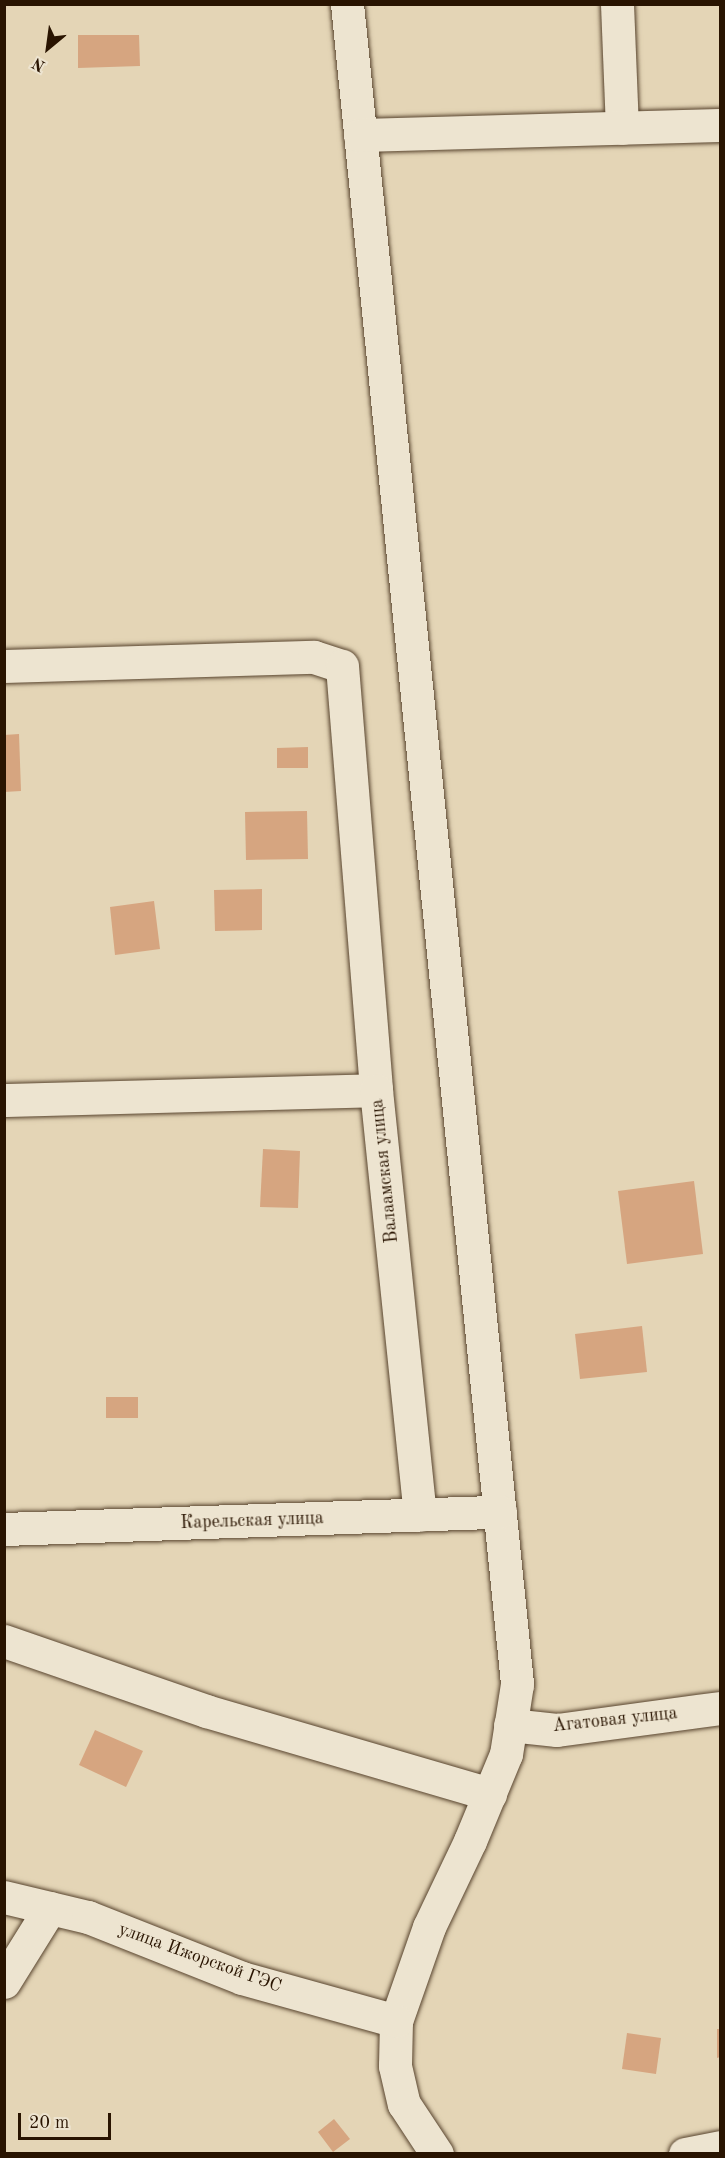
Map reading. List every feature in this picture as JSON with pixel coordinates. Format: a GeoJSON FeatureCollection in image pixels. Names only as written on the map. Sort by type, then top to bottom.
{"type":"FeatureCollection","features":[{"type":"Feature","properties":{"kind":"street"},"geometry":{"type":"LineString","coordinates":[[347,4],[517,1684],[506,1754],[429,1927],[396,2021],[394,2066],[404,2104],[437,2154]]}},
{"type":"Feature","properties":{"kind":"street"},"geometry":{"type":"LineString","coordinates":[[617,4],[622,128]]}},
{"type":"Feature","properties":{"kind":"street"},"geometry":{"type":"LineString","coordinates":[[360,135],[720,125]]}},
{"type":"Feature","properties":{"kind":"street"},"geometry":{"type":"LineString","coordinates":[[4,666],[314,657],[342,666],[376,1090]]}},
{"type":"Feature","properties":{"kind":"street","name":"Валаамская улица"},"geometry":{"type":"LineString","coordinates":[[4,1100],[376,1090],[420,1515]]}},
{"type":"Feature","properties":{"kind":"street","name":"Карельская улица"},"geometry":{"type":"LineString","coordinates":[[4,1529],[500,1512]]}},
{"type":"Feature","properties":{"kind":"street"},"geometry":{"type":"LineString","coordinates":[[4,1641],[206,1711],[490,1794]]}},
{"type":"Feature","properties":{"kind":"street","name":"Агатовая улица"},"geometry":{"type":"LineString","coordinates":[[510,1725],[557,1730],[720,1708]]}},
{"type":"Feature","properties":{"kind":"street","name":"улица Ижорской ГЭС"},"geometry":{"type":"LineString","coordinates":[[4,1897],[88,1917],[242,1978],[396,2021]]}},
{"type":"Feature","properties":{"kind":"street"},"geometry":{"type":"LineString","coordinates":[[4,1982],[50,1908]]}},
{"type":"Feature","properties":{"kind":"street"},"geometry":{"type":"LineString","coordinates":[[685,2154],[720,2146]]}},
{"type":"Feature","properties":{"kind":"building"},"geometry":{"type":"Polygon","coordinates":[[[78,35],[139,35],[140,66],[78,68],[78,35]]]}},
{"type":"Feature","properties":{"kind":"building"},"geometry":{"type":"Polygon","coordinates":[[[19,734],[21,791],[4,792],[4,735],[19,734]]]}},
{"type":"Feature","properties":{"kind":"building"},"geometry":{"type":"Polygon","coordinates":[[[308,747],[308,768],[277,768],[277,748],[308,747]]]}},
{"type":"Feature","properties":{"kind":"building"},"geometry":{"type":"Polygon","coordinates":[[[307,811],[308,859],[246,860],[245,812],[307,811]]]}},
{"type":"Feature","properties":{"kind":"building"},"geometry":{"type":"Polygon","coordinates":[[[262,889],[262,930],[215,931],[214,890],[262,889]]]}},
{"type":"Feature","properties":{"kind":"building"},"geometry":{"type":"Polygon","coordinates":[[[154,901],[160,949],[115,955],[110,907],[154,901]]]}},
{"type":"Feature","properties":{"kind":"building"},"geometry":{"type":"Polygon","coordinates":[[[263,1149],[300,1151],[298,1208],[260,1207],[263,1149]]]}},
{"type":"Feature","properties":{"kind":"building"},"geometry":{"type":"Polygon","coordinates":[[[694,1181],[703,1254],[627,1264],[618,1191],[694,1181]]]}},
{"type":"Feature","properties":{"kind":"building"},"geometry":{"type":"Polygon","coordinates":[[[642,1326],[647,1372],[580,1379],[575,1334],[642,1326]]]}},
{"type":"Feature","properties":{"kind":"building"},"geometry":{"type":"Polygon","coordinates":[[[106,1397],[138,1397],[138,1418],[106,1418],[106,1397]]]}},
{"type":"Feature","properties":{"kind":"building"},"geometry":{"type":"Polygon","coordinates":[[[95,1730],[143,1751],[126,1787],[79,1765],[95,1730]]]}},
{"type":"Feature","properties":{"kind":"building"},"geometry":{"type":"Polygon","coordinates":[[[717,2029],[720,2029],[720,2057],[717,2058],[717,2029]]]}},
{"type":"Feature","properties":{"kind":"building"},"geometry":{"type":"Polygon","coordinates":[[[627,2033],[661,2038],[656,2074],[622,2069],[627,2033]]]}},
{"type":"Feature","properties":{"kind":"building"},"geometry":{"type":"Polygon","coordinates":[[[334,2119],[350,2139],[333,2152],[318,2132],[334,2119]]]}}]}
